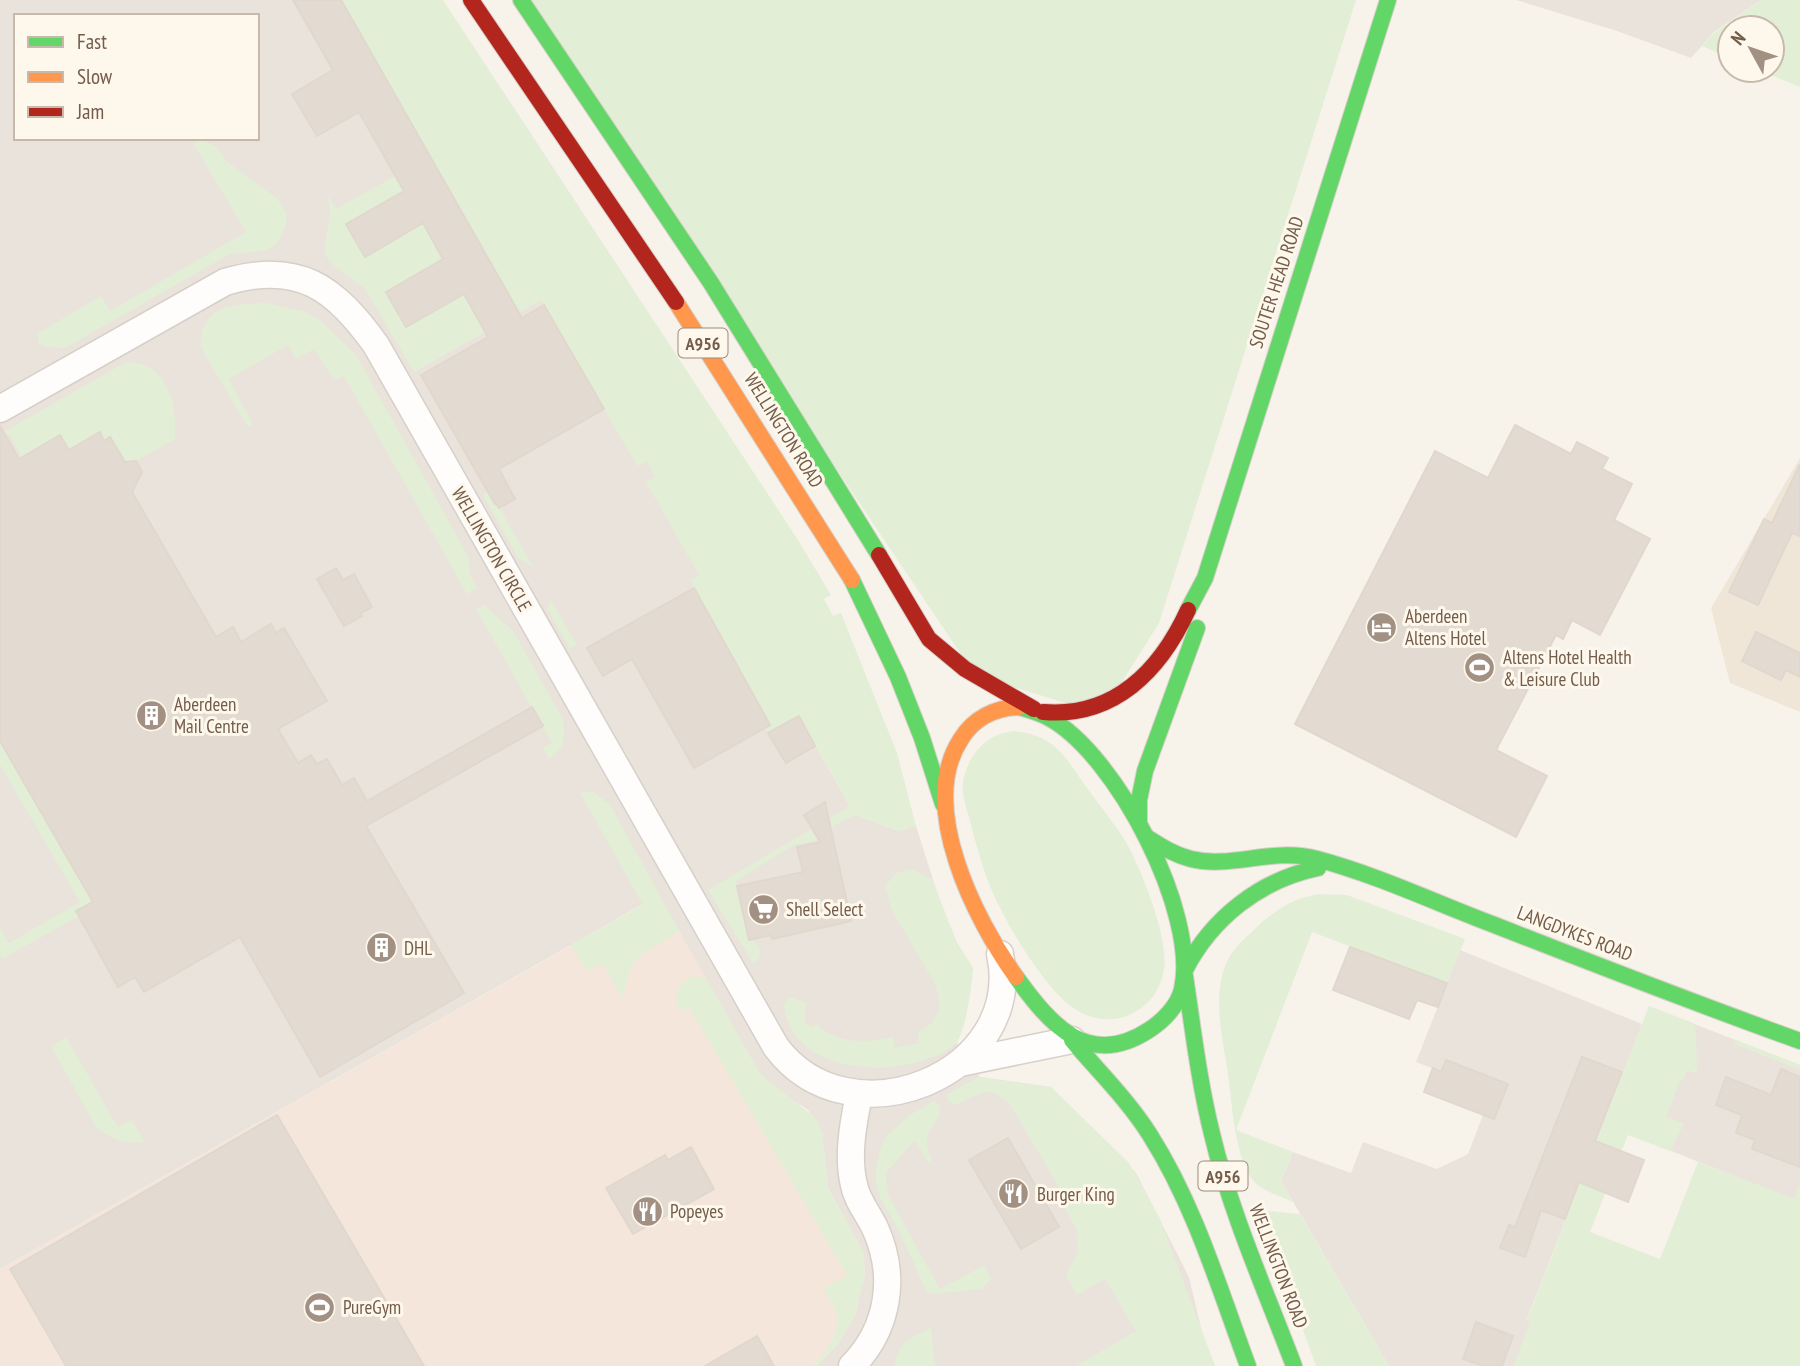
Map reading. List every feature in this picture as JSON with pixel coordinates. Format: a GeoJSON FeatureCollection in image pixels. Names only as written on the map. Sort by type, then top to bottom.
{"type":"FeatureCollection","features":[{"type":"Feature","properties":{"kind":"main road","name":"WELLINGTON ROAD"},"geometry":{"type":"LineString","coordinates":[[471,0],[701,340],[851,578],[898,677],[922,738],[943,804]]}},
{"type":"Feature","properties":{"kind":"main road","name":"WELLINGTON ROAD"},"geometry":{"type":"LineString","coordinates":[[521,0],[725,305],[838,485],[929,639],[960,666],[1039,711]]}},
{"type":"Feature","properties":{"kind":"main road","name":"SOUTER HEAD ROAD"},"geometry":{"type":"LineString","coordinates":[[1039,711],[1066,715],[1088,710],[1110,701],[1133,686],[1151,669],[1171,643],[1205,578],[1388,0]]}},
{"type":"Feature","properties":{"kind":"main road","name":"SOUTER HEAD ROAD"},"geometry":{"type":"LineString","coordinates":[[1139,821],[1142,782],[1198,625],[1204,602],[1205,578]]}},
{"type":"Feature","properties":{"kind":"main road","name":"A956"},"geometry":{"type":"LineString","coordinates":[[1072,1040],[1085,1044],[1107,1044],[1130,1039],[1153,1027],[1171,1010],[1178,1000],[1185,973],[1184,947],[1176,912],[1161,867],[1139,821],[1088,751],[1070,732],[1039,711],[1012,707],[996,710],[984,716],[965,733],[949,765],[943,804],[955,854],[970,899],[999,953],[1054,1024],[1072,1040],[1130,1108],[1154,1143],[1196,1232],[1248,1366]]}},
{"type":"Feature","properties":{"kind":"main road","name":"LANGDYKES ROAD"},"geometry":{"type":"LineString","coordinates":[[1148,838],[1170,852],[1194,861],[1219,862],[1294,855],[1334,866],[1380,881],[1800,1041]]}},
{"type":"Feature","properties":{"kind":"main road","name":"LANGDYKES ROAD"},"geometry":{"type":"LineString","coordinates":[[1185,973],[1192,952],[1203,940],[1235,908],[1265,886],[1287,874],[1334,866]]}},
{"type":"Feature","properties":{"kind":"main road","name":"WELLINGTON ROAD"},"geometry":{"type":"LineString","coordinates":[[1185,973],[1205,1107],[1216,1153],[1234,1209],[1294,1366]]}},
{"type":"Feature","properties":{"kind":"street","name":"WELLINGTON CIRCLE"},"geometry":{"type":"LineString","coordinates":[[0,408],[225,282],[252,275],[294,277],[333,295],[354,314],[376,345],[776,1047],[788,1063],[812,1081],[859,1095],[900,1091],[941,1074],[960,1063],[980,1043],[997,1009],[1003,981],[999,953]]}},
{"type":"Feature","properties":{"kind":"street","name":"WELLINGTON CIRCLE"},"geometry":{"type":"LineString","coordinates":[[960,1063],[1072,1040]]}},
{"type":"Feature","properties":{"kind":"street"},"geometry":{"type":"LineString","coordinates":[[852,1366],[870,1344],[880,1324],[885,1310],[888,1279],[877,1231],[856,1194],[852,1175],[852,1142],[859,1095]]}},
{"type":"Feature","properties":{"kind":"shaded area"},"geometry":{"type":"Polygon","coordinates":[[[0,0],[392,0],[855,815],[899,831],[916,826],[945,917],[973,968],[957,1042],[980,1077],[1051,1087],[1136,1173],[1189,1277],[1202,1332],[1215,1366],[816,1366],[836,1346],[855,1316],[865,1274],[863,1252],[828,1188],[822,1132],[808,1110],[760,1074],[659,895],[0,1269],[0,0]]]}},
{"type":"Feature","properties":{"kind":"shaded area"},"geometry":{"type":"Polygon","coordinates":[[[1516,0],[1761,0],[1740,14],[1716,14],[1716,31],[1691,58],[1617,31],[1516,0]]]}},
{"type":"Feature","properties":{"kind":"shaded area"},"geometry":{"type":"Polygon","coordinates":[[[1800,458],[1800,712],[1730,683],[1711,608],[1800,458]]]}},
{"type":"Feature","properties":{"kind":"shaded area"},"geometry":{"type":"Polygon","coordinates":[[[660,895],[760,1074],[861,1294],[816,1366],[0,1366],[0,1269],[660,895]]]}},
{"type":"Feature","properties":{"kind":"shaded area"},"geometry":{"type":"Polygon","coordinates":[[[1460,950],[1642,1024],[1527,1319],[1531,1321],[1514,1366],[1389,1366],[1281,1181],[1293,1152],[1351,1173],[1363,1142],[1437,1169],[1468,1154],[1483,1115],[1424,1092],[1432,1068],[1416,1062],[1460,950]]]}},
{"type":"Feature","properties":{"kind":"shaded area"},"geometry":{"type":"Polygon","coordinates":[[[1674,1016],[1800,1065],[1800,1202],[1628,1134],[1674,1016]]]}},
{"type":"Feature","properties":{"kind":"green space"},"geometry":{"type":"Polygon","coordinates":[[[341,0],[443,0],[798,540],[831,595],[824,599],[833,616],[841,613],[897,753],[916,826],[899,831],[855,815],[835,825],[821,839],[792,846],[736,881],[749,939],[753,939],[761,952],[758,961],[753,963],[708,890],[850,806],[799,716],[768,733],[765,728],[770,724],[690,580],[699,575],[646,482],[655,477],[647,461],[637,466],[542,300],[414,372],[365,289],[329,262],[324,251],[330,213],[328,196],[336,209],[395,176],[404,191],[365,256],[423,223],[443,259],[386,292],[406,327],[464,294],[480,321],[513,303],[341,0]]]}},
{"type":"Feature","properties":{"kind":"green space"},"geometry":{"type":"Polygon","coordinates":[[[521,0],[1356,0],[1159,623],[1110,701],[1088,710],[975,675],[521,0]]]}},
{"type":"Feature","properties":{"kind":"green space"},"geometry":{"type":"Polygon","coordinates":[[[1761,0],[1800,0],[1800,87],[1786,81],[1786,14],[1741,14],[1761,0]]]}},
{"type":"Feature","properties":{"kind":"green space"},"geometry":{"type":"Polygon","coordinates":[[[1716,32],[1716,52],[1702,46],[1716,32]]]}},
{"type":"Feature","properties":{"kind":"green space"},"geometry":{"type":"Polygon","coordinates":[[[201,140],[217,147],[227,162],[277,198],[287,215],[286,225],[275,245],[263,251],[230,254],[65,348],[39,344],[37,334],[101,296],[110,311],[246,232],[193,143],[201,140]]]}},
{"type":"Feature","properties":{"kind":"green space"},"geometry":{"type":"Polygon","coordinates":[[[266,303],[303,311],[319,319],[356,355],[468,556],[470,575],[478,588],[467,594],[344,376],[334,380],[314,349],[296,359],[288,345],[228,379],[253,424],[248,427],[201,348],[202,334],[212,315],[220,310],[266,303]]]}},
{"type":"Feature","properties":{"kind":"green space"},"geometry":{"type":"Polygon","coordinates":[[[126,362],[140,363],[151,369],[167,387],[174,413],[175,439],[136,461],[117,468],[120,455],[110,438],[104,441],[100,433],[69,450],[60,436],[22,458],[9,434],[0,439],[0,434],[126,362]]]}},
{"type":"Feature","properties":{"kind":"green space"},"geometry":{"type":"Polygon","coordinates":[[[490,491],[533,567],[518,558],[483,495],[490,491]]]}},
{"type":"Feature","properties":{"kind":"green space"},"geometry":{"type":"Polygon","coordinates":[[[551,600],[577,645],[570,649],[547,609],[551,600]]]}},
{"type":"Feature","properties":{"kind":"green space"},"geometry":{"type":"Polygon","coordinates":[[[484,605],[513,631],[563,719],[563,742],[558,752],[549,759],[543,748],[552,743],[476,609],[484,605]]]}},
{"type":"Feature","properties":{"kind":"green space"},"geometry":{"type":"Polygon","coordinates":[[[1015,731],[1042,738],[1065,758],[1122,837],[1147,888],[1162,941],[1164,969],[1159,987],[1151,999],[1126,1016],[1116,1019],[1095,1018],[1067,1003],[1027,955],[989,884],[966,806],[963,782],[969,762],[980,747],[996,736],[1015,731]]]}},
{"type":"Feature","properties":{"kind":"green space"},"geometry":{"type":"Polygon","coordinates":[[[0,741],[93,902],[79,916],[2,959],[0,927],[9,943],[80,902],[0,765],[0,741]]]}},
{"type":"Feature","properties":{"kind":"green space"},"geometry":{"type":"Polygon","coordinates":[[[592,791],[610,805],[679,930],[638,958],[629,974],[623,999],[603,963],[587,971],[571,945],[643,905],[580,793],[592,791]]]}},
{"type":"Feature","properties":{"kind":"green space"},"geometry":{"type":"Polygon","coordinates":[[[911,869],[932,879],[957,943],[973,968],[968,1006],[957,1042],[946,1051],[924,1060],[883,1067],[860,1067],[818,1054],[801,1042],[789,1025],[784,1004],[789,997],[807,1003],[805,1023],[813,1027],[817,1024],[834,1036],[852,1041],[893,1037],[895,1048],[919,1043],[918,1032],[936,1017],[939,998],[934,982],[891,909],[885,886],[896,873],[911,869]]]}},
{"type":"Feature","properties":{"kind":"green space"},"geometry":{"type":"Polygon","coordinates":[[[1319,894],[1347,895],[1465,939],[1447,983],[1312,932],[1236,1130],[1293,1152],[1281,1181],[1293,1202],[1265,1190],[1256,1183],[1242,1159],[1236,1132],[1222,1034],[1220,985],[1230,956],[1259,925],[1287,905],[1319,894]]]}},
{"type":"Feature","properties":{"kind":"green space"},"geometry":{"type":"Polygon","coordinates":[[[691,976],[706,978],[760,1074],[817,1119],[822,1132],[828,1188],[863,1252],[865,1274],[855,1316],[836,1346],[816,1366],[810,1366],[821,1357],[830,1343],[837,1321],[836,1311],[824,1289],[847,1275],[689,1007],[681,1011],[677,992],[691,976]]]}},
{"type":"Feature","properties":{"kind":"green space"},"geometry":{"type":"Polygon","coordinates":[[[1649,1006],[1693,1023],[1696,1032],[1697,1074],[1687,1070],[1683,1081],[1680,1080],[1666,1117],[1684,1124],[1670,1151],[1628,1135],[1590,1232],[1660,1259],[1698,1162],[1794,1199],[1800,1184],[1800,1366],[1514,1366],[1530,1322],[1527,1320],[1649,1006]]]}},
{"type":"Feature","properties":{"kind":"green space"},"geometry":{"type":"Polygon","coordinates":[[[66,1037],[118,1127],[132,1120],[145,1142],[119,1140],[96,1127],[51,1046],[66,1037]]]}},
{"type":"Feature","properties":{"kind":"green space"},"geometry":{"type":"Polygon","coordinates":[[[1736,1040],[1800,1065],[1800,1070],[1734,1044],[1736,1040]]]}},
{"type":"Feature","properties":{"kind":"green space"},"geometry":{"type":"Polygon","coordinates":[[[979,1077],[1051,1087],[1129,1163],[1160,1219],[1215,1366],[1076,1366],[1136,1331],[1105,1279],[1077,1295],[1066,1275],[1078,1252],[1077,1230],[1064,1207],[1058,1185],[1009,1103],[995,1093],[984,1092],[955,1105],[949,1101],[947,1094],[979,1077]]]}},
{"type":"Feature","properties":{"kind":"green space"},"geometry":{"type":"Polygon","coordinates":[[[934,1101],[940,1106],[937,1120],[928,1134],[928,1149],[932,1160],[928,1163],[915,1140],[886,1173],[888,1195],[940,1289],[985,1265],[991,1279],[982,1289],[931,1294],[926,1290],[897,1227],[880,1198],[876,1184],[876,1168],[881,1146],[887,1135],[910,1115],[934,1101]]]}},
{"type":"Feature","properties":{"kind":"green space"},"geometry":{"type":"Polygon","coordinates":[[[1260,1210],[1300,1214],[1389,1366],[1316,1366],[1260,1210]]]}},
{"type":"Feature","properties":{"kind":"green space"},"geometry":{"type":"Polygon","coordinates":[[[931,1328],[935,1366],[895,1366],[902,1346],[931,1328]]]}},
{"type":"Feature","properties":{"kind":"building"},"geometry":{"type":"Polygon","coordinates":[[[293,0],[341,0],[522,318],[544,305],[604,409],[499,469],[515,499],[499,508],[421,375],[488,337],[464,294],[406,327],[386,292],[443,259],[423,223],[365,257],[346,224],[404,191],[359,112],[317,136],[292,94],[333,70],[293,0]]]}},
{"type":"Feature","properties":{"kind":"building","name":"Aberdeen Altens Hotel"},"geometry":{"type":"Polygon","coordinates":[[[1515,425],[1571,454],[1577,442],[1608,458],[1602,469],[1632,484],[1614,520],[1650,539],[1600,635],[1572,620],[1563,639],[1556,635],[1496,750],[1547,776],[1516,837],[1295,724],[1435,451],[1488,478],[1515,425]]]}},
{"type":"Feature","properties":{"kind":"building","name":"Aberdeen Mail Centre"},"geometry":{"type":"Polygon","coordinates":[[[0,426],[19,459],[60,435],[69,450],[100,432],[104,441],[110,437],[125,462],[136,461],[142,472],[132,492],[216,637],[233,627],[241,642],[271,624],[276,633],[284,628],[327,701],[278,729],[298,763],[311,755],[317,764],[327,759],[342,785],[354,778],[367,801],[532,707],[543,726],[366,826],[464,993],[320,1077],[240,937],[144,992],[135,977],[118,987],[76,911],[93,902],[0,741],[0,426]]]}},
{"type":"Feature","properties":{"kind":"building"},"geometry":{"type":"Polygon","coordinates":[[[1800,464],[1800,536],[1792,533],[1758,605],[1729,592],[1764,519],[1772,523],[1800,464]]]}},
{"type":"Feature","properties":{"kind":"building"},"geometry":{"type":"Polygon","coordinates":[[[336,568],[343,580],[354,574],[372,607],[344,626],[317,579],[336,568]]]}},
{"type":"Feature","properties":{"kind":"building"},"geometry":{"type":"Polygon","coordinates":[[[694,588],[770,725],[694,768],[632,659],[603,676],[587,648],[694,588]]]}},
{"type":"Feature","properties":{"kind":"building"},"geometry":{"type":"Polygon","coordinates":[[[1756,632],[1800,653],[1800,677],[1786,670],[1781,680],[1742,661],[1756,632]]]}},
{"type":"Feature","properties":{"kind":"building"},"geometry":{"type":"Polygon","coordinates":[[[799,716],[815,746],[786,763],[768,733],[799,716]]]}},
{"type":"Feature","properties":{"kind":"building"},"geometry":{"type":"Polygon","coordinates":[[[825,802],[851,921],[772,939],[771,935],[749,940],[737,886],[803,872],[797,847],[820,842],[804,815],[825,802]]]}},
{"type":"Feature","properties":{"kind":"building"},"geometry":{"type":"Polygon","coordinates":[[[1350,947],[1447,983],[1438,1007],[1417,1000],[1409,1019],[1333,990],[1350,947]]]}},
{"type":"Feature","properties":{"kind":"building"},"geometry":{"type":"Polygon","coordinates":[[[1582,1057],[1622,1072],[1595,1141],[1644,1160],[1628,1202],[1579,1182],[1565,1219],[1541,1210],[1525,1257],[1500,1248],[1509,1225],[1515,1227],[1582,1057]]]}},
{"type":"Feature","properties":{"kind":"building"},"geometry":{"type":"Polygon","coordinates":[[[1446,1060],[1508,1084],[1494,1119],[1424,1092],[1433,1068],[1441,1072],[1446,1060]]]}},
{"type":"Feature","properties":{"kind":"building"},"geometry":{"type":"Polygon","coordinates":[[[1781,1069],[1800,1077],[1800,1167],[1752,1149],[1755,1140],[1736,1133],[1742,1115],[1716,1105],[1726,1077],[1771,1095],[1781,1069]]]}},
{"type":"Feature","properties":{"kind":"building"},"geometry":{"type":"Polygon","coordinates":[[[277,1115],[424,1366],[66,1366],[10,1269],[277,1115]]]}},
{"type":"Feature","properties":{"kind":"building","name":"Burger King"},"geometry":{"type":"Polygon","coordinates":[[[1008,1138],[1059,1227],[1021,1249],[969,1160],[1008,1138]]]}},
{"type":"Feature","properties":{"kind":"building","name":"Popeyes"},"geometry":{"type":"Polygon","coordinates":[[[691,1147],[714,1189],[633,1234],[606,1188],[665,1155],[668,1160],[691,1147]]]}},
{"type":"Feature","properties":{"kind":"building"},"geometry":{"type":"Polygon","coordinates":[[[1476,1322],[1513,1336],[1502,1366],[1483,1366],[1463,1359],[1476,1322]]]}},
{"type":"Feature","properties":{"kind":"building"},"geometry":{"type":"Polygon","coordinates":[[[757,1336],[774,1366],[705,1366],[757,1336]]]}},
{"type":"Feature","properties":{"kind":"traffic: fast"},"geometry":{"type":"LineString","coordinates":[[521,0],[711,283],[879,555]]}},
{"type":"Feature","properties":{"kind":"traffic: fast"},"geometry":{"type":"LineString","coordinates":[[1188,610],[1205,578],[1388,0]]}},
{"type":"Feature","properties":{"kind":"traffic: fast"},"geometry":{"type":"LineString","coordinates":[[852,580],[898,677],[922,738],[943,804]]}},
{"type":"Feature","properties":{"kind":"traffic: fast"},"geometry":{"type":"LineString","coordinates":[[1139,821],[1139,800],[1145,771],[1197,628]]}},
{"type":"Feature","properties":{"kind":"traffic: fast"},"geometry":{"type":"LineString","coordinates":[[1016,977],[1057,1025],[1072,1036],[1089,1043],[1107,1045],[1127,1041],[1149,1030],[1169,1012],[1182,989],[1184,957],[1178,920],[1165,880],[1147,839],[1125,800],[1100,765],[1075,737],[1049,718],[1019,707]]}},
{"type":"Feature","properties":{"kind":"traffic: fast"},"geometry":{"type":"LineString","coordinates":[[1148,838],[1191,859],[1221,862],[1284,855],[1339,865],[1800,1041]]}},
{"type":"Feature","properties":{"kind":"traffic: fast"},"geometry":{"type":"LineString","coordinates":[[1185,970],[1209,934],[1240,904],[1277,882],[1318,868]]}},
{"type":"Feature","properties":{"kind":"traffic: fast"},"geometry":{"type":"LineString","coordinates":[[1185,976],[1203,1095],[1220,1164],[1239,1222],[1294,1366]]}},
{"type":"Feature","properties":{"kind":"traffic: fast"},"geometry":{"type":"LineString","coordinates":[[1072,1040],[1132,1110],[1166,1162],[1205,1248],[1248,1366]]}},
{"type":"Feature","properties":{"kind":"traffic: slow"},"geometry":{"type":"LineString","coordinates":[[676,302],[852,580]]}},
{"type":"Feature","properties":{"kind":"traffic: slow"},"geometry":{"type":"LineString","coordinates":[[1016,977],[984,925],[969,894],[948,828],[945,796],[949,766],[966,732],[986,716],[1002,709],[1019,707]]}},
{"type":"Feature","properties":{"kind":"traffic: jam"},"geometry":{"type":"LineString","coordinates":[[471,0],[676,302]]}},
{"type":"Feature","properties":{"kind":"traffic: jam"},"geometry":{"type":"LineString","coordinates":[[879,555],[929,639],[965,669],[1034,709]]}},
{"type":"Feature","properties":{"kind":"traffic: jam"},"geometry":{"type":"LineString","coordinates":[[1043,712],[1068,712],[1092,707],[1132,686],[1164,653],[1188,610]]}},
{"type":"Feature","properties":{"kind":"place","name":"Aberdeen Altens Hotel"},"geometry":{"type":"Point","coordinates":[1382,627]}},
{"type":"Feature","properties":{"kind":"place","name":"Altens Hotel Health & Leisure Club"},"geometry":{"type":"Point","coordinates":[1480,668]}},
{"type":"Feature","properties":{"kind":"place","name":"Aberdeen Mail Centre"},"geometry":{"type":"Point","coordinates":[151,715]}},
{"type":"Feature","properties":{"kind":"place","name":"Shell Select"},"geometry":{"type":"Point","coordinates":[763,909]}},
{"type":"Feature","properties":{"kind":"place","name":"DHL"},"geometry":{"type":"Point","coordinates":[381,948]}},
{"type":"Feature","properties":{"kind":"place","name":"Burger King"},"geometry":{"type":"Point","coordinates":[1014,1194]}},
{"type":"Feature","properties":{"kind":"place","name":"Popeyes"},"geometry":{"type":"Point","coordinates":[647,1211]}},
{"type":"Feature","properties":{"kind":"place","name":"PureGym"},"geometry":{"type":"Point","coordinates":[320,1307]}}]}
